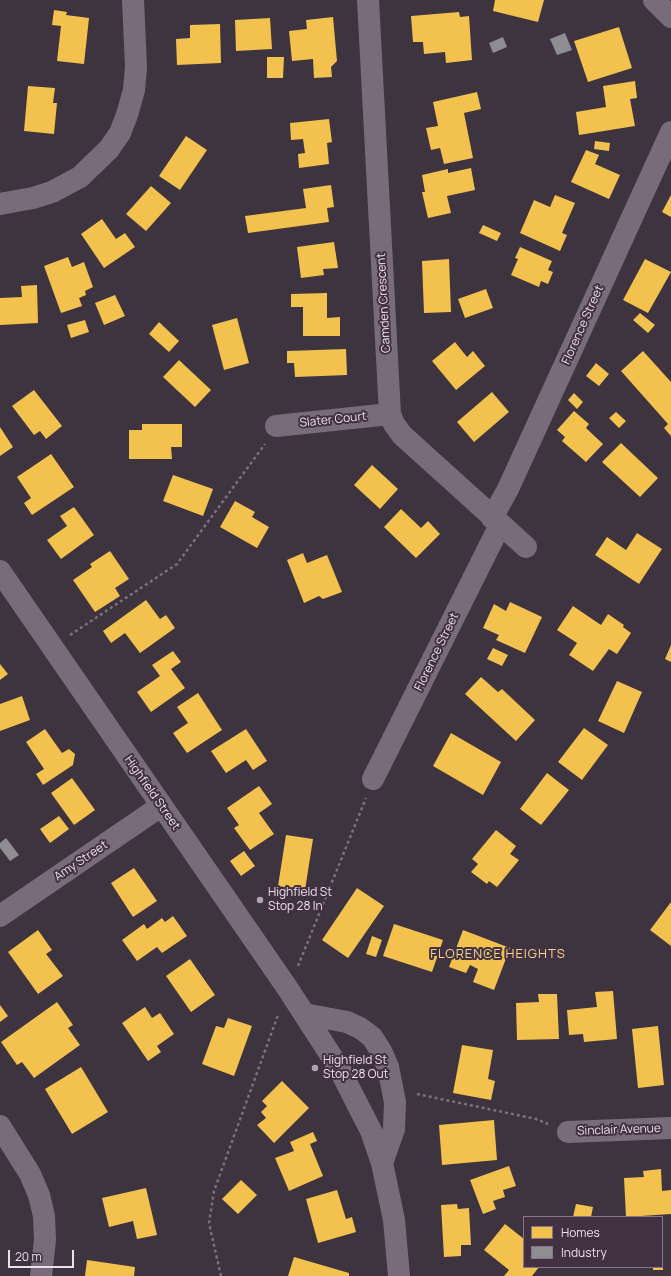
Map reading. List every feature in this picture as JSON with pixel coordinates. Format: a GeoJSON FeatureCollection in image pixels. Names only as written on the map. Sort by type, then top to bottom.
{"type":"FeatureCollection","features":[{"type":"Feature","properties":{"kind":"street"},"geometry":{"type":"LineString","coordinates":[[0,204],[33,198],[52,192],[80,177],[109,150],[120,133],[134,90],[136,67],[133,0]]}},
{"type":"Feature","properties":{"kind":"street","name":"Camden Crescent"},"geometry":{"type":"LineString","coordinates":[[368,0],[390,414],[394,424],[402,435],[496,522],[526,547]]}},
{"type":"Feature","properties":{"kind":"street"},"geometry":{"type":"LineString","coordinates":[[654,0],[671,17]]}},
{"type":"Feature","properties":{"kind":"street","name":"Florence Street"},"geometry":{"type":"LineString","coordinates":[[373,779],[496,522],[527,448],[671,132]]}},
{"type":"Feature","properties":{"kind":"street","name":"Slater Court"},"geometry":{"type":"LineString","coordinates":[[276,426],[390,414]]}},
{"type":"Feature","properties":{"kind":"street","name":"Highfield Street"},"geometry":{"type":"LineString","coordinates":[[0,571],[288,989],[339,1068],[357,1100],[371,1131],[382,1163],[394,1220],[399,1276]]}},
{"type":"Feature","properties":{"kind":"street","name":"Amy Street"},"geometry":{"type":"LineString","coordinates":[[0,916],[161,806]]}},
{"type":"Feature","properties":{"kind":"street"},"geometry":{"type":"LineString","coordinates":[[304,1014],[347,1022],[360,1028],[372,1038],[381,1051],[388,1067],[395,1102],[394,1129],[382,1163]]}},
{"type":"Feature","properties":{"kind":"street"},"geometry":{"type":"LineString","coordinates":[[0,1126],[30,1174],[39,1195],[44,1216],[45,1240],[41,1276]]}},
{"type":"Feature","properties":{"kind":"street","name":"Sinclair Avenue"},"geometry":{"type":"LineString","coordinates":[[568,1132],[671,1128]]}},
{"type":"Feature","properties":{"kind":"path"},"geometry":{"type":"LineString","coordinates":[[52,647],[177,564],[263,448],[276,426]]}},
{"type":"Feature","properties":{"kind":"path"},"geometry":{"type":"LineString","coordinates":[[220,1276],[209,1223],[214,1191],[288,989],[373,779]]}},
{"type":"Feature","properties":{"kind":"path"},"geometry":{"type":"LineString","coordinates":[[428,1096],[536,1119],[568,1132]]}},
{"type":"Feature","properties":{"kind":"building: Homes"},"geometry":{"type":"Polygon","coordinates":[[[495,0],[544,0],[538,22],[493,11],[495,0]]]}},
{"type":"Feature","properties":{"kind":"building: Homes"},"geometry":{"type":"Polygon","coordinates":[[[54,10],[67,12],[66,15],[89,18],[84,64],[57,61],[61,26],[52,25],[54,10]]]}},
{"type":"Feature","properties":{"kind":"building: Homes"},"geometry":{"type":"Polygon","coordinates":[[[459,12],[460,17],[469,16],[472,60],[446,63],[445,52],[424,54],[423,42],[413,42],[411,16],[459,12]]]}},
{"type":"Feature","properties":{"kind":"building: Homes"},"geometry":{"type":"Polygon","coordinates":[[[333,17],[337,61],[331,67],[332,77],[314,78],[313,59],[292,61],[289,31],[307,29],[306,20],[333,17]]]}},
{"type":"Feature","properties":{"kind":"building: Homes"},"geometry":{"type":"Polygon","coordinates":[[[270,18],[272,49],[236,51],[235,20],[270,18]]]}},
{"type":"Feature","properties":{"kind":"building: Homes"},"geometry":{"type":"Polygon","coordinates":[[[220,24],[221,63],[177,65],[176,39],[190,38],[190,25],[220,24]]]}},
{"type":"Feature","properties":{"kind":"building: Homes"},"geometry":{"type":"Polygon","coordinates":[[[619,27],[632,68],[588,82],[574,41],[619,27]]]}},
{"type":"Feature","properties":{"kind":"building: Homes"},"geometry":{"type":"Polygon","coordinates":[[[267,57],[284,57],[283,78],[267,78],[267,57]]]}},
{"type":"Feature","properties":{"kind":"building: Homes"},"geometry":{"type":"Polygon","coordinates":[[[635,81],[637,98],[630,99],[635,126],[579,135],[576,112],[606,107],[603,86],[635,81]]]}},
{"type":"Feature","properties":{"kind":"building: Homes"},"geometry":{"type":"Polygon","coordinates":[[[28,86],[55,88],[53,103],[57,103],[54,134],[24,131],[28,86]]]}},
{"type":"Feature","properties":{"kind":"building: Homes"},"geometry":{"type":"Polygon","coordinates":[[[477,92],[481,109],[464,113],[473,158],[444,164],[440,148],[431,150],[426,128],[438,126],[433,102],[477,92]]]}},
{"type":"Feature","properties":{"kind":"building: Homes"},"geometry":{"type":"Polygon","coordinates":[[[329,119],[332,142],[327,143],[329,164],[299,168],[298,154],[305,153],[303,139],[291,140],[290,123],[329,119]]]}},
{"type":"Feature","properties":{"kind":"building: Homes"},"geometry":{"type":"Polygon","coordinates":[[[186,136],[207,150],[180,190],[159,176],[186,136]]]}},
{"type":"Feature","properties":{"kind":"building: Homes"},"geometry":{"type":"Polygon","coordinates":[[[595,141],[610,143],[609,151],[594,149],[595,141]]]}},
{"type":"Feature","properties":{"kind":"building: Homes"},"geometry":{"type":"Polygon","coordinates":[[[586,150],[599,155],[595,164],[620,175],[609,199],[571,182],[586,150]]]}},
{"type":"Feature","properties":{"kind":"building: Homes"},"geometry":{"type":"Polygon","coordinates":[[[471,168],[475,190],[447,196],[451,213],[428,218],[422,192],[425,192],[422,175],[448,169],[448,173],[471,168]]]}},
{"type":"Feature","properties":{"kind":"building: Homes"},"geometry":{"type":"Polygon","coordinates":[[[331,185],[334,207],[327,208],[329,222],[248,233],[245,216],[306,208],[303,189],[331,185]]]}},
{"type":"Feature","properties":{"kind":"building: Homes"},"geometry":{"type":"Polygon","coordinates":[[[151,186],[171,203],[146,231],[126,214],[151,186]]]}},
{"type":"Feature","properties":{"kind":"building: Homes"},"geometry":{"type":"Polygon","coordinates":[[[555,195],[575,203],[562,233],[567,235],[560,251],[520,233],[534,200],[550,207],[555,195]]]}},
{"type":"Feature","properties":{"kind":"building: Homes"},"geometry":{"type":"Polygon","coordinates":[[[671,195],[671,217],[662,212],[671,195]]]}},
{"type":"Feature","properties":{"kind":"building: Homes"},"geometry":{"type":"Polygon","coordinates":[[[102,219],[116,239],[125,233],[135,247],[104,268],[81,234],[102,219]]]}},
{"type":"Feature","properties":{"kind":"building: Homes"},"geometry":{"type":"Polygon","coordinates":[[[483,225],[501,233],[497,241],[479,233],[483,225]]]}},
{"type":"Feature","properties":{"kind":"building: Homes"},"geometry":{"type":"Polygon","coordinates":[[[334,242],[338,268],[323,269],[324,275],[301,278],[297,247],[334,242]]]}},
{"type":"Feature","properties":{"kind":"building: Homes"},"geometry":{"type":"Polygon","coordinates":[[[520,247],[552,261],[548,270],[553,272],[548,284],[541,281],[539,287],[511,275],[518,259],[515,258],[520,247]]]}},
{"type":"Feature","properties":{"kind":"building: Homes"},"geometry":{"type":"Polygon","coordinates":[[[68,257],[72,267],[84,262],[93,287],[85,291],[86,295],[79,298],[82,306],[61,313],[44,266],[68,257]]]}},
{"type":"Feature","properties":{"kind":"building: Homes"},"geometry":{"type":"Polygon","coordinates":[[[449,259],[451,312],[424,313],[422,261],[449,259]]]}},
{"type":"Feature","properties":{"kind":"building: Homes"},"geometry":{"type":"Polygon","coordinates":[[[645,259],[671,272],[648,313],[623,300],[645,259]]]}},
{"type":"Feature","properties":{"kind":"building: Homes"},"geometry":{"type":"Polygon","coordinates":[[[37,285],[38,323],[0,325],[0,298],[22,297],[21,286],[37,285]]]}},
{"type":"Feature","properties":{"kind":"building: Homes"},"geometry":{"type":"Polygon","coordinates":[[[486,289],[493,308],[465,318],[458,299],[486,289]]]}},
{"type":"Feature","properties":{"kind":"building: Homes"},"geometry":{"type":"Polygon","coordinates":[[[327,293],[327,318],[340,317],[340,336],[303,336],[303,307],[291,307],[291,294],[327,293]]]}},
{"type":"Feature","properties":{"kind":"building: Homes"},"geometry":{"type":"Polygon","coordinates":[[[115,295],[125,316],[104,325],[95,303],[115,295]]]}},
{"type":"Feature","properties":{"kind":"building: Homes"},"geometry":{"type":"Polygon","coordinates":[[[640,313],[655,325],[648,333],[633,320],[640,313]]]}},
{"type":"Feature","properties":{"kind":"building: Homes"},"geometry":{"type":"Polygon","coordinates":[[[237,318],[249,363],[224,370],[212,325],[237,318]]]}},
{"type":"Feature","properties":{"kind":"building: Homes"},"geometry":{"type":"Polygon","coordinates":[[[85,320],[89,332],[71,338],[67,325],[85,320]]]}},
{"type":"Feature","properties":{"kind":"building: Homes"},"geometry":{"type":"Polygon","coordinates":[[[159,322],[179,341],[169,352],[149,334],[159,322]]]}},
{"type":"Feature","properties":{"kind":"building: Homes"},"geometry":{"type":"Polygon","coordinates":[[[455,342],[467,357],[473,351],[485,366],[456,390],[432,361],[455,342]]]}},
{"type":"Feature","properties":{"kind":"building: Homes"},"geometry":{"type":"Polygon","coordinates":[[[346,349],[347,375],[295,377],[294,363],[287,363],[287,351],[346,349]]]}},
{"type":"Feature","properties":{"kind":"building: Homes"},"geometry":{"type":"Polygon","coordinates":[[[643,351],[671,382],[671,436],[664,428],[668,424],[621,371],[643,351]]]}},
{"type":"Feature","properties":{"kind":"building: Homes"},"geometry":{"type":"Polygon","coordinates":[[[179,360],[211,390],[195,407],[163,377],[179,360]]]}},
{"type":"Feature","properties":{"kind":"building: Homes"},"geometry":{"type":"Polygon","coordinates":[[[596,363],[609,374],[599,386],[586,376],[596,363]]]}},
{"type":"Feature","properties":{"kind":"building: Homes"},"geometry":{"type":"Polygon","coordinates":[[[34,390],[62,426],[46,439],[40,431],[34,435],[12,406],[34,390]]]}},
{"type":"Feature","properties":{"kind":"building: Homes"},"geometry":{"type":"Polygon","coordinates":[[[492,392],[509,412],[474,442],[457,422],[492,392]]]}},
{"type":"Feature","properties":{"kind":"building: Homes"},"geometry":{"type":"Polygon","coordinates":[[[574,393],[583,402],[577,409],[568,400],[574,393]]]}},
{"type":"Feature","properties":{"kind":"building: Homes"},"geometry":{"type":"Polygon","coordinates":[[[574,411],[589,424],[586,428],[603,444],[586,462],[562,441],[565,437],[557,430],[574,411]]]}},
{"type":"Feature","properties":{"kind":"building: Homes"},"geometry":{"type":"Polygon","coordinates":[[[616,412],[626,421],[619,428],[609,418],[616,412]]]}},
{"type":"Feature","properties":{"kind":"building: Homes"},"geometry":{"type":"Polygon","coordinates":[[[142,424],[182,424],[182,447],[171,447],[172,459],[129,459],[129,430],[142,430],[142,424]]]}},
{"type":"Feature","properties":{"kind":"building: Homes"},"geometry":{"type":"Polygon","coordinates":[[[0,427],[13,447],[0,456],[0,427]]]}},
{"type":"Feature","properties":{"kind":"building: Homes"},"geometry":{"type":"Polygon","coordinates":[[[621,443],[658,478],[640,497],[602,462],[621,443]]]}},
{"type":"Feature","properties":{"kind":"building: Homes"},"geometry":{"type":"Polygon","coordinates":[[[51,454],[74,487],[32,515],[24,503],[31,498],[17,477],[51,454]]]}},
{"type":"Feature","properties":{"kind":"building: Homes"},"geometry":{"type":"Polygon","coordinates":[[[372,465],[398,489],[380,509],[354,485],[372,465]]]}},
{"type":"Feature","properties":{"kind":"building: Homes"},"geometry":{"type":"Polygon","coordinates":[[[173,475],[213,489],[203,516],[163,501],[173,475]]]}},
{"type":"Feature","properties":{"kind":"building: Homes"},"geometry":{"type":"Polygon","coordinates":[[[235,501],[255,512],[252,517],[269,527],[257,548],[220,527],[235,501]]]}},
{"type":"Feature","properties":{"kind":"building: Homes"},"geometry":{"type":"Polygon","coordinates":[[[74,507],[94,535],[61,559],[47,540],[67,526],[60,516],[74,507]]]}},
{"type":"Feature","properties":{"kind":"building: Homes"},"geometry":{"type":"Polygon","coordinates":[[[401,509],[421,528],[428,521],[440,534],[416,558],[384,527],[401,509]]]}},
{"type":"Feature","properties":{"kind":"building: Homes"},"geometry":{"type":"Polygon","coordinates":[[[637,533],[662,549],[639,584],[595,555],[607,537],[626,550],[637,533]]]}},
{"type":"Feature","properties":{"kind":"building: Homes"},"geometry":{"type":"Polygon","coordinates":[[[110,551],[129,579],[115,588],[120,596],[95,612],[73,580],[92,567],[90,564],[110,551]]]}},
{"type":"Feature","properties":{"kind":"building: Homes"},"geometry":{"type":"Polygon","coordinates":[[[303,553],[307,563],[327,555],[342,592],[323,599],[319,596],[304,603],[287,560],[303,553]]]}},
{"type":"Feature","properties":{"kind":"building: Homes"},"geometry":{"type":"Polygon","coordinates":[[[146,600],[160,619],[166,615],[175,628],[140,653],[125,633],[111,643],[103,631],[146,600]]]}},
{"type":"Feature","properties":{"kind":"building: Homes"},"geometry":{"type":"Polygon","coordinates":[[[510,602],[542,617],[525,653],[496,640],[499,635],[483,628],[494,604],[506,611],[510,602]]]}},
{"type":"Feature","properties":{"kind":"building: Homes"},"geometry":{"type":"Polygon","coordinates":[[[573,606],[601,625],[608,614],[624,625],[623,627],[631,633],[617,654],[609,649],[593,671],[569,655],[577,643],[557,630],[573,606]]]}},
{"type":"Feature","properties":{"kind":"building: Homes"},"geometry":{"type":"Polygon","coordinates":[[[671,645],[671,662],[665,659],[671,645]]]}},
{"type":"Feature","properties":{"kind":"building: Homes"},"geometry":{"type":"Polygon","coordinates":[[[493,648],[508,655],[502,666],[487,659],[493,648]]]}},
{"type":"Feature","properties":{"kind":"building: Homes"},"geometry":{"type":"Polygon","coordinates":[[[173,651],[181,662],[171,669],[185,688],[151,712],[137,692],[160,676],[152,665],[173,651]]]}},
{"type":"Feature","properties":{"kind":"building: Homes"},"geometry":{"type":"Polygon","coordinates":[[[0,664],[8,674],[0,680],[0,664]]]}},
{"type":"Feature","properties":{"kind":"building: Homes"},"geometry":{"type":"Polygon","coordinates":[[[481,677],[498,692],[502,689],[535,720],[516,741],[465,694],[481,677]]]}},
{"type":"Feature","properties":{"kind":"building: Homes"},"geometry":{"type":"Polygon","coordinates":[[[617,681],[642,692],[624,733],[598,721],[617,681]]]}},
{"type":"Feature","properties":{"kind":"building: Homes"},"geometry":{"type":"Polygon","coordinates":[[[198,693],[222,730],[187,753],[173,733],[188,723],[177,707],[198,693]]]}},
{"type":"Feature","properties":{"kind":"building: Homes"},"geometry":{"type":"Polygon","coordinates":[[[22,696],[30,720],[0,731],[0,704],[22,696]]]}},
{"type":"Feature","properties":{"kind":"building: Homes"},"geometry":{"type":"Polygon","coordinates":[[[584,728],[608,745],[582,780],[558,762],[584,728]]]}},
{"type":"Feature","properties":{"kind":"building: Homes"},"geometry":{"type":"Polygon","coordinates":[[[45,729],[62,753],[69,749],[75,754],[73,765],[43,785],[36,774],[44,769],[26,742],[45,729]]]}},
{"type":"Feature","properties":{"kind":"building: Homes"},"geometry":{"type":"Polygon","coordinates":[[[246,729],[267,761],[253,770],[246,760],[226,773],[211,751],[246,729]]]}},
{"type":"Feature","properties":{"kind":"building: Homes"},"geometry":{"type":"Polygon","coordinates":[[[451,733],[501,762],[483,795],[433,766],[451,733]]]}},
{"type":"Feature","properties":{"kind":"building: Homes"},"geometry":{"type":"Polygon","coordinates":[[[547,773],[569,790],[541,825],[520,809],[547,773]]]}},
{"type":"Feature","properties":{"kind":"building: Homes"},"geometry":{"type":"Polygon","coordinates":[[[72,778],[95,810],[74,825],[51,793],[72,778]]]}},
{"type":"Feature","properties":{"kind":"building: Homes"},"geometry":{"type":"Polygon","coordinates":[[[259,786],[272,804],[259,813],[274,834],[250,850],[234,828],[239,825],[227,808],[259,786]]]}},
{"type":"Feature","properties":{"kind":"building: Homes"},"geometry":{"type":"Polygon","coordinates":[[[59,816],[69,829],[50,843],[40,829],[59,816]]]}},
{"type":"Feature","properties":{"kind":"building: Homes"},"geometry":{"type":"Polygon","coordinates":[[[496,830],[516,846],[510,854],[519,860],[497,887],[489,881],[487,884],[471,872],[478,864],[472,859],[496,830]]]}},
{"type":"Feature","properties":{"kind":"building: Homes"},"geometry":{"type":"Polygon","coordinates":[[[286,835],[313,839],[305,890],[278,886],[286,835]]]}},
{"type":"Feature","properties":{"kind":"building: Homes"},"geometry":{"type":"Polygon","coordinates":[[[244,851],[255,866],[241,876],[230,861],[244,851]]]}},
{"type":"Feature","properties":{"kind":"building: Homes"},"geometry":{"type":"Polygon","coordinates":[[[134,868],[157,901],[133,917],[111,883],[134,868]]]}},
{"type":"Feature","properties":{"kind":"building: Homes"},"geometry":{"type":"Polygon","coordinates":[[[357,888],[384,906],[348,958],[322,940],[357,888]]]}},
{"type":"Feature","properties":{"kind":"building: Homes"},"geometry":{"type":"Polygon","coordinates":[[[671,902],[671,946],[650,930],[671,902]]]}},
{"type":"Feature","properties":{"kind":"building: Homes"},"geometry":{"type":"Polygon","coordinates":[[[173,916],[187,936],[162,953],[157,947],[137,961],[122,940],[144,924],[147,929],[162,918],[165,922],[173,916]]]}},
{"type":"Feature","properties":{"kind":"building: Homes"},"geometry":{"type":"Polygon","coordinates":[[[394,924],[443,940],[432,972],[383,956],[394,924]]]}},
{"type":"Feature","properties":{"kind":"building: Homes"},"geometry":{"type":"Polygon","coordinates":[[[38,930],[52,950],[46,954],[63,976],[38,994],[8,952],[38,930]]]}},
{"type":"Feature","properties":{"kind":"building: Homes"},"geometry":{"type":"Polygon","coordinates":[[[463,930],[510,948],[494,990],[473,982],[478,969],[470,965],[466,973],[449,967],[463,930]]]}},
{"type":"Feature","properties":{"kind":"building: Homes"},"geometry":{"type":"Polygon","coordinates":[[[372,936],[382,940],[376,957],[366,954],[372,936]]]}},
{"type":"Feature","properties":{"kind":"building: Homes"},"geometry":{"type":"Polygon","coordinates":[[[190,959],[215,995],[191,1012],[166,976],[190,959]]]}},
{"type":"Feature","properties":{"kind":"building: Homes"},"geometry":{"type":"Polygon","coordinates":[[[613,991],[617,1039],[584,1042],[583,1034],[569,1035],[567,1010],[597,1007],[595,992],[613,991]]]}},
{"type":"Feature","properties":{"kind":"building: Homes"},"geometry":{"type":"Polygon","coordinates":[[[538,994],[557,994],[559,1039],[517,1040],[516,1003],[539,1002],[538,994]]]}},
{"type":"Feature","properties":{"kind":"building: Homes"},"geometry":{"type":"Polygon","coordinates":[[[57,1002],[73,1025],[68,1028],[80,1045],[34,1078],[22,1062],[17,1065],[1,1042],[57,1002]]]}},
{"type":"Feature","properties":{"kind":"building: Homes"},"geometry":{"type":"Polygon","coordinates":[[[0,1005],[8,1016],[0,1022],[0,1005]]]}},
{"type":"Feature","properties":{"kind":"building: Homes"},"geometry":{"type":"Polygon","coordinates":[[[145,1007],[152,1018],[160,1013],[174,1034],[157,1046],[161,1052],[148,1061],[122,1023],[145,1007]]]}},
{"type":"Feature","properties":{"kind":"building: Homes"},"geometry":{"type":"Polygon","coordinates":[[[228,1018],[252,1026],[234,1076],[202,1064],[216,1026],[224,1028],[228,1018]]]}},
{"type":"Feature","properties":{"kind":"building: Homes"},"geometry":{"type":"Polygon","coordinates":[[[658,1026],[664,1085],[638,1088],[632,1029],[658,1026]]]}},
{"type":"Feature","properties":{"kind":"building: Homes"},"geometry":{"type":"Polygon","coordinates":[[[462,1045],[493,1050],[488,1079],[495,1081],[491,1100],[453,1093],[462,1045]]]}},
{"type":"Feature","properties":{"kind":"building: Homes"},"geometry":{"type":"Polygon","coordinates":[[[81,1067],[108,1112],[72,1134],[45,1089],[81,1067]]]}},
{"type":"Feature","properties":{"kind":"building: Homes"},"geometry":{"type":"Polygon","coordinates":[[[282,1081],[309,1108],[274,1143],[257,1125],[266,1118],[261,1112],[267,1106],[262,1101],[282,1081]]]}},
{"type":"Feature","properties":{"kind":"building: Homes"},"geometry":{"type":"Polygon","coordinates":[[[494,1120],[497,1160],[442,1165],[439,1125],[494,1120]]]}},
{"type":"Feature","properties":{"kind":"building: Homes"},"geometry":{"type":"Polygon","coordinates":[[[313,1132],[317,1141],[310,1144],[323,1176],[289,1191],[275,1158],[294,1151],[290,1142],[313,1132]]]}},
{"type":"Feature","properties":{"kind":"building: Homes"},"geometry":{"type":"Polygon","coordinates":[[[509,1166],[516,1186],[503,1190],[505,1197],[493,1201],[496,1209],[483,1214],[470,1180],[509,1166]]]}},
{"type":"Feature","properties":{"kind":"building: Homes"},"geometry":{"type":"Polygon","coordinates":[[[661,1169],[662,1191],[671,1190],[671,1214],[626,1216],[624,1178],[644,1177],[643,1171],[661,1169]]]}},
{"type":"Feature","properties":{"kind":"building: Homes"},"geometry":{"type":"Polygon","coordinates":[[[241,1180],[257,1195],[238,1214],[222,1199],[241,1180]]]}},
{"type":"Feature","properties":{"kind":"building: Homes"},"geometry":{"type":"Polygon","coordinates":[[[146,1188],[157,1235],[137,1239],[133,1221],[109,1227],[102,1198],[146,1188]]]}},
{"type":"Feature","properties":{"kind":"building: Homes"},"geometry":{"type":"Polygon","coordinates":[[[337,1190],[346,1219],[352,1217],[356,1232],[318,1243],[306,1199],[337,1190]]]}},
{"type":"Feature","properties":{"kind":"building: Homes"},"geometry":{"type":"Polygon","coordinates":[[[457,1204],[458,1209],[469,1208],[471,1245],[461,1245],[461,1256],[444,1257],[441,1205],[457,1204]]]}},
{"type":"Feature","properties":{"kind":"building: Homes"},"geometry":{"type":"Polygon","coordinates":[[[576,1204],[593,1207],[591,1216],[573,1216],[576,1204]]]}},
{"type":"Feature","properties":{"kind":"building: Homes"},"geometry":{"type":"Polygon","coordinates":[[[505,1224],[523,1238],[523,1268],[538,1268],[532,1276],[504,1276],[509,1270],[484,1250],[505,1224]]]}},
{"type":"Feature","properties":{"kind":"building: Homes"},"geometry":{"type":"Polygon","coordinates":[[[294,1257],[349,1273],[349,1276],[288,1276],[294,1257]]]}},
{"type":"Feature","properties":{"kind":"building: Homes"},"geometry":{"type":"Polygon","coordinates":[[[87,1260],[135,1267],[134,1276],[85,1276],[87,1260]]]}},
{"type":"Feature","properties":{"kind":"building: Homes"},"geometry":{"type":"Polygon","coordinates":[[[653,1268],[663,1268],[663,1270],[653,1270],[653,1268]]]}},
{"type":"Feature","properties":{"kind":"building: Industry"},"geometry":{"type":"Polygon","coordinates":[[[565,33],[572,50],[557,55],[550,39],[565,33]]]}},
{"type":"Feature","properties":{"kind":"building: Industry"},"geometry":{"type":"Polygon","coordinates":[[[503,37],[507,47],[493,53],[489,43],[503,37]]]}},
{"type":"Feature","properties":{"kind":"building: Industry"},"geometry":{"type":"Polygon","coordinates":[[[6,838],[19,855],[10,861],[0,848],[0,843],[6,838]]]}},
{"type":"Feature","properties":{"kind":"place","name":"Highfield St Stop 28 In"},"geometry":{"type":"Point","coordinates":[260,900]}},
{"type":"Feature","properties":{"kind":"place","name":"Highfield St Stop 28 Out"},"geometry":{"type":"Point","coordinates":[315,1068]}},
{"type":"Feature","properties":{"kind":"district","name":"FLORENCE HEIGHTS"},"geometry":{"type":"Point","coordinates":[498,954]}}]}
